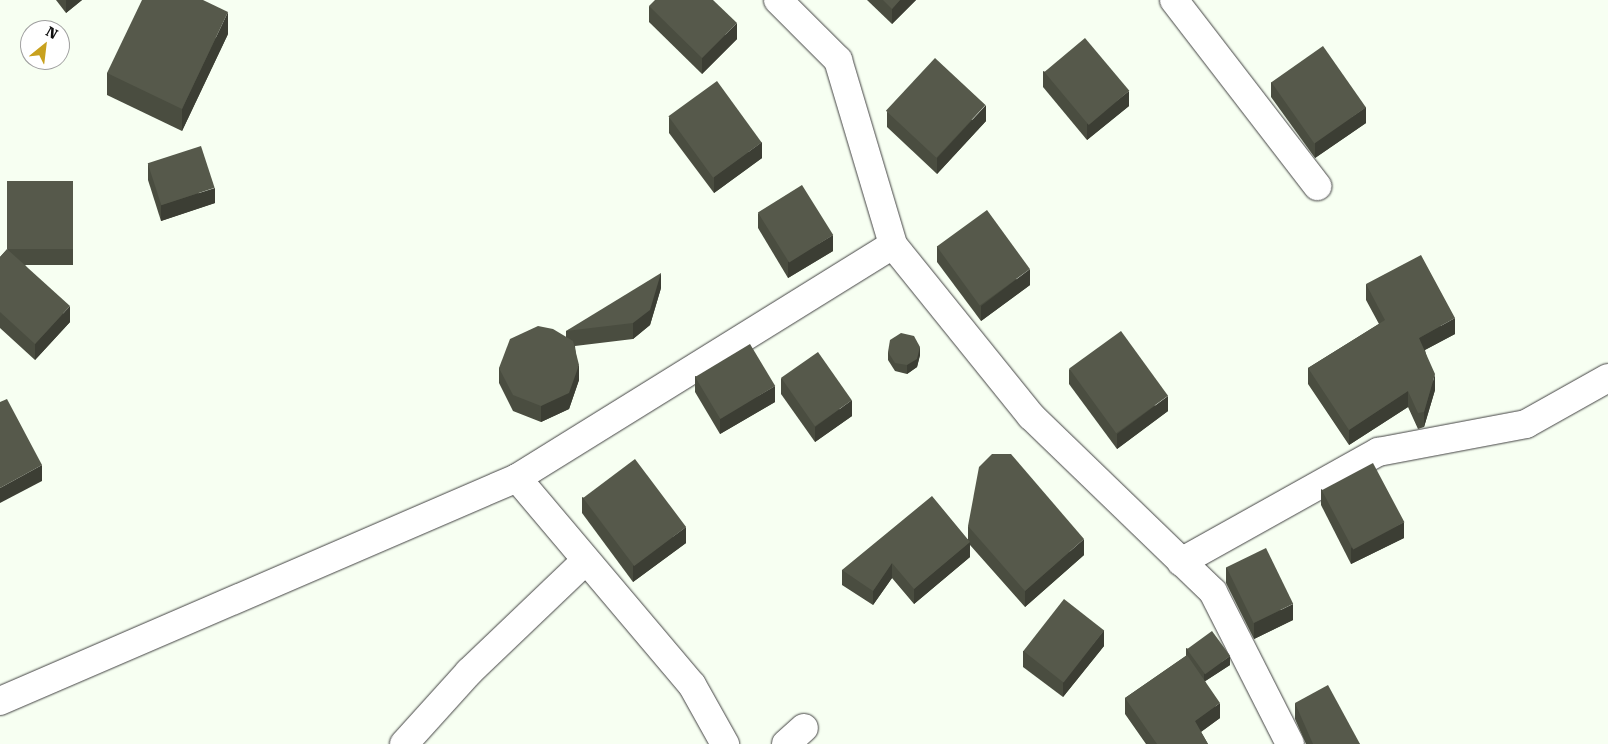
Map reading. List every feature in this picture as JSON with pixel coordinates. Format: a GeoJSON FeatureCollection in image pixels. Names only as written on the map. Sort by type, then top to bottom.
{"type":"FeatureCollection","features":[{"type":"Feature","properties":{"kind":"street"},"geometry":{"type":"LineString","coordinates":[[778,0],[838,60],[892,245],[1031,416],[1213,592],[1290,744]]}},
{"type":"Feature","properties":{"kind":"street"},"geometry":{"type":"LineString","coordinates":[[1174,0],[1317,186]]}},
{"type":"Feature","properties":{"kind":"street"},"geometry":{"type":"LineString","coordinates":[[0,701],[517,478],[892,245]]}},
{"type":"Feature","properties":{"kind":"street"},"geometry":{"type":"LineString","coordinates":[[1182,562],[1378,452],[1526,424],[1608,378]]}},
{"type":"Feature","properties":{"kind":"street"},"geometry":{"type":"LineString","coordinates":[[517,478],[585,561],[692,685],[725,744]]}},
{"type":"Feature","properties":{"kind":"street"},"geometry":{"type":"LineString","coordinates":[[404,744],[469,672],[585,561]]}},
{"type":"Feature","properties":{"kind":"building"},"geometry":{"type":"Polygon","coordinates":[[[142,0],[203,0],[228,12],[182,109],[107,73],[142,0]]]}},
{"type":"Feature","properties":{"kind":"building"},"geometry":{"type":"Polygon","coordinates":[[[655,0],[713,0],[737,23],[702,58],[649,6],[655,0]]]}},
{"type":"Feature","properties":{"kind":"building"},"geometry":{"type":"Polygon","coordinates":[[[883,0],[900,0],[892,9],[883,0]]]}},
{"type":"Feature","properties":{"kind":"building"},"geometry":{"type":"Polygon","coordinates":[[[1085,38],[1129,91],[1089,125],[1044,72],[1085,38]]]}},
{"type":"Feature","properties":{"kind":"building"},"geometry":{"type":"Polygon","coordinates":[[[1323,46],[1366,107],[1314,144],[1271,82],[1323,46]]]}},
{"type":"Feature","properties":{"kind":"building"},"geometry":{"type":"Polygon","coordinates":[[[935,58],[985,105],[936,158],[886,111],[935,58]]]}},
{"type":"Feature","properties":{"kind":"building"},"geometry":{"type":"Polygon","coordinates":[[[717,81],[762,142],[713,178],[668,116],[717,81]]]}},
{"type":"Feature","properties":{"kind":"building"},"geometry":{"type":"Polygon","coordinates":[[[201,146],[215,188],[161,205],[148,163],[201,146]]]}},
{"type":"Feature","properties":{"kind":"building"},"geometry":{"type":"Polygon","coordinates":[[[7,181],[73,181],[73,249],[7,249],[7,181]]]}},
{"type":"Feature","properties":{"kind":"building"},"geometry":{"type":"Polygon","coordinates":[[[802,185],[833,235],[789,263],[758,213],[802,185]]]}},
{"type":"Feature","properties":{"kind":"building"},"geometry":{"type":"Polygon","coordinates":[[[987,210],[1030,269],[980,306],[937,246],[987,210]]]}},
{"type":"Feature","properties":{"kind":"building"},"geometry":{"type":"Polygon","coordinates":[[[7,249],[70,306],[35,344],[0,312],[0,257],[7,249]]]}},
{"type":"Feature","properties":{"kind":"building"},"geometry":{"type":"Polygon","coordinates":[[[1421,255],[1455,318],[1419,338],[1435,374],[1424,412],[1418,413],[1408,391],[1349,430],[1308,368],[1385,320],[1366,284],[1421,255]]]}},
{"type":"Feature","properties":{"kind":"building"},"geometry":{"type":"Polygon","coordinates":[[[661,273],[650,310],[633,323],[566,331],[661,273]]]}},
{"type":"Feature","properties":{"kind":"building"},"geometry":{"type":"Polygon","coordinates":[[[538,326],[553,329],[573,341],[579,365],[569,393],[541,406],[513,395],[499,368],[510,339],[538,326]]]}},
{"type":"Feature","properties":{"kind":"building"},"geometry":{"type":"Polygon","coordinates":[[[1121,331],[1168,396],[1116,433],[1069,369],[1121,331]]]}},
{"type":"Feature","properties":{"kind":"building"},"geometry":{"type":"Polygon","coordinates":[[[901,333],[914,336],[920,347],[917,359],[907,365],[895,363],[888,352],[890,340],[901,333]]]}},
{"type":"Feature","properties":{"kind":"building"},"geometry":{"type":"Polygon","coordinates":[[[750,344],[775,386],[720,419],[695,377],[750,344]]]}},
{"type":"Feature","properties":{"kind":"building"},"geometry":{"type":"Polygon","coordinates":[[[818,352],[852,400],[815,426],[781,378],[818,352]]]}},
{"type":"Feature","properties":{"kind":"building"},"geometry":{"type":"Polygon","coordinates":[[[7,399],[42,465],[0,488],[0,402],[7,399]]]}},
{"type":"Feature","properties":{"kind":"building"},"geometry":{"type":"Polygon","coordinates":[[[992,454],[1011,454],[1084,539],[1025,591],[968,526],[979,467],[992,454]]]}},
{"type":"Feature","properties":{"kind":"building"},"geometry":{"type":"Polygon","coordinates":[[[635,459],[686,527],[634,566],[583,498],[635,459]]]}},
{"type":"Feature","properties":{"kind":"building"},"geometry":{"type":"Polygon","coordinates":[[[1373,463],[1404,522],[1353,549],[1322,490],[1373,463]]]}},
{"type":"Feature","properties":{"kind":"building"},"geometry":{"type":"Polygon","coordinates":[[[932,496],[970,542],[914,589],[892,563],[873,591],[842,570],[932,496]]]}},
{"type":"Feature","properties":{"kind":"building"},"geometry":{"type":"Polygon","coordinates":[[[1266,548],[1293,604],[1254,623],[1226,567],[1266,548]]]}},
{"type":"Feature","properties":{"kind":"building"},"geometry":{"type":"Polygon","coordinates":[[[1064,599],[1104,630],[1064,682],[1023,651],[1064,599]]]}},
{"type":"Feature","properties":{"kind":"building"},"geometry":{"type":"Polygon","coordinates":[[[1212,631],[1230,656],[1205,674],[1187,649],[1212,631]]]}},
{"type":"Feature","properties":{"kind":"building"},"geometry":{"type":"Polygon","coordinates":[[[1187,655],[1220,703],[1195,721],[1208,744],[1157,744],[1125,698],[1187,655]]]}},
{"type":"Feature","properties":{"kind":"building"},"geometry":{"type":"Polygon","coordinates":[[[1328,685],[1360,744],[1313,744],[1295,703],[1328,685]]]}}]}
